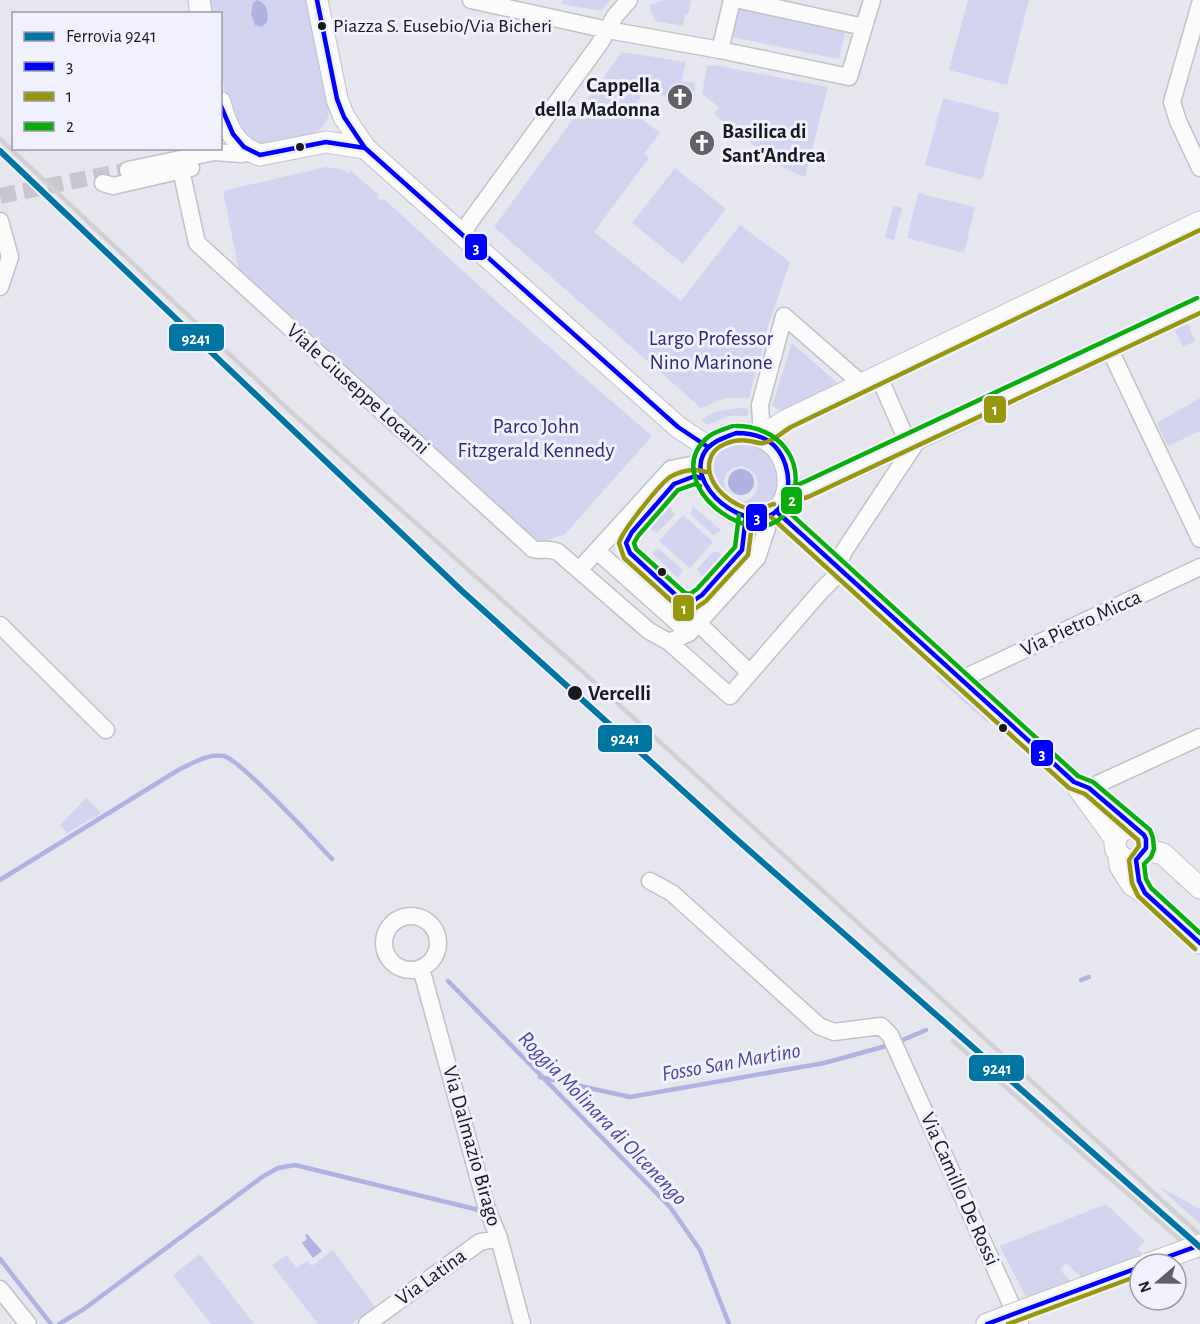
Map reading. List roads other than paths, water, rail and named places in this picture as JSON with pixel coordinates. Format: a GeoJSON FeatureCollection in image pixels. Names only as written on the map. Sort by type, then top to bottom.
{"type":"FeatureCollection","features":[{"type":"Feature","properties":{"kind":"main road"},"geometry":{"type":"LineString","coordinates":[[317,0],[337,99],[344,117],[365,148],[678,427],[704,455]]}},
{"type":"Feature","properties":{"kind":"main road"},"geometry":{"type":"LineString","coordinates":[[315,143],[328,132],[333,124],[337,99]]}},
{"type":"Feature","properties":{"kind":"main road"},"geometry":{"type":"LineString","coordinates":[[222,110],[232,136],[251,152],[260,155],[315,143],[334,143],[365,148]]}},
{"type":"Feature","properties":{"kind":"main road"},"geometry":{"type":"LineString","coordinates":[[764,435],[787,420],[1200,222]]}},
{"type":"Feature","properties":{"kind":"main road"},"geometry":{"type":"LineString","coordinates":[[777,508],[789,480],[783,456],[764,435],[736,433],[718,438],[704,455],[703,479],[722,504],[746,516],[756,518],[777,508],[805,490],[914,441],[1200,305]]}},
{"type":"Feature","properties":{"kind":"main road"},"geometry":{"type":"LineString","coordinates":[[777,508],[841,571],[962,680],[1082,785],[1145,836],[1129,851],[1120,866],[1132,885],[1145,893],[1200,942]]}},
{"type":"Feature","properties":{"kind":"main road"},"geometry":{"type":"LineString","coordinates":[[1082,785],[1129,851],[1162,854],[1200,888]]}},
{"type":"Feature","properties":{"kind":"main road"},"geometry":{"type":"LineString","coordinates":[[1181,1252],[1200,1245]]}},
{"type":"Feature","properties":{"kind":"main road"},"geometry":{"type":"LineString","coordinates":[[987,1324],[1014,1320],[1128,1272]]}},
{"type":"Feature","properties":{"kind":"street"},"geometry":{"type":"LineString","coordinates":[[471,0],[608,30],[720,50],[849,77],[872,0]]}},
{"type":"Feature","properties":{"kind":"street"},"geometry":{"type":"LineString","coordinates":[[461,234],[600,43],[615,16],[629,0]]}},
{"type":"Feature","properties":{"kind":"street"},"geometry":{"type":"LineString","coordinates":[[720,50],[732,0]]}},
{"type":"Feature","properties":{"kind":"street"},"geometry":{"type":"LineString","coordinates":[[740,0],[864,27]]}},
{"type":"Feature","properties":{"kind":"street"},"geometry":{"type":"LineString","coordinates":[[1200,4],[1172,102],[1178,121],[1200,168]]}},
{"type":"Feature","properties":{"kind":"street"},"geometry":{"type":"LineString","coordinates":[[222,139],[225,123]]}},
{"type":"Feature","properties":{"kind":"street"},"geometry":{"type":"LineString","coordinates":[[222,149],[243,154],[251,152]]}},
{"type":"Feature","properties":{"kind":"street"},"geometry":{"type":"LineString","coordinates":[[128,170],[209,150]]}},
{"type":"Feature","properties":{"kind":"street"},"geometry":{"type":"LineString","coordinates":[[103,183],[113,186],[204,165],[215,150]]}},
{"type":"Feature","properties":{"kind":"street","name":"Viale Giuseppe Locarni"},"geometry":{"type":"LineString","coordinates":[[181,170],[198,243],[533,549],[547,548],[556,551],[580,569],[649,631],[669,642],[730,696],[750,673]]}},
{"type":"Feature","properties":{"kind":"street"},"geometry":{"type":"LineString","coordinates":[[0,221],[10,257],[0,287]]}},
{"type":"Feature","properties":{"kind":"street"},"geometry":{"type":"LineString","coordinates":[[597,551],[750,673],[841,571],[840,560],[843,551],[914,441],[870,381],[784,316],[760,405],[764,435]]}},
{"type":"Feature","properties":{"kind":"street"},"geometry":{"type":"LineString","coordinates":[[1109,348],[1200,539]]}},
{"type":"Feature","properties":{"kind":"street"},"geometry":{"type":"LineString","coordinates":[[580,569],[671,469],[704,455]]}},
{"type":"Feature","properties":{"kind":"street"},"geometry":{"type":"LineString","coordinates":[[669,642],[693,628],[757,558],[767,528],[777,508]]}},
{"type":"Feature","properties":{"kind":"street","name":"Via Pietro Micca"},"geometry":{"type":"LineString","coordinates":[[962,680],[1200,567]]}},
{"type":"Feature","properties":{"kind":"street"},"geometry":{"type":"LineString","coordinates":[[0,625],[106,730]]}},
{"type":"Feature","properties":{"kind":"street"},"geometry":{"type":"LineString","coordinates":[[1082,785],[1200,737]]}},
{"type":"Feature","properties":{"kind":"street","name":"Via Camillo De Rossi"},"geometry":{"type":"LineString","coordinates":[[650,881],[672,893],[819,1026],[834,1032],[871,1025],[881,1026],[890,1035],[943,1149],[1014,1320]]}},
{"type":"Feature","properties":{"kind":"street","name":"Via Dalmazio Birago"},"geometry":{"type":"LineString","coordinates":[[421,968],[487,1209],[499,1238],[522,1324]]}},
{"type":"Feature","properties":{"kind":"street","name":"Via Latina"},"geometry":{"type":"LineString","coordinates":[[367,1324],[480,1242],[499,1238]]}},
{"type":"Feature","properties":{"kind":"street"},"geometry":{"type":"LineString","coordinates":[[0,1288],[28,1324]]}},
{"type":"Feature","properties":{"kind":"water"},"geometry":{"type":"Polygon","coordinates":[[[257,0],[263,3],[267,11],[267,22],[262,27],[255,25],[251,14],[253,3],[257,0]]]}},
{"type":"Feature","properties":{"kind":"water"},"geometry":{"type":"Polygon","coordinates":[[[741,469],[750,473],[754,482],[750,491],[741,495],[732,491],[728,482],[732,473],[741,469]]]}},
{"type":"Feature","properties":{"kind":"water"},"geometry":{"type":"Polygon","coordinates":[[[307,1234],[322,1251],[313,1258],[302,1243],[307,1239],[305,1235],[307,1234]]]}},
{"type":"Feature","properties":{"kind":"waterway","name":"Roggia Molinara di Olcenengo"},"geometry":{"type":"LineString","coordinates":[[0,880],[180,769],[201,759],[218,755],[233,761],[246,772],[332,859]]}},
{"type":"Feature","properties":{"kind":"waterway","name":"Fosso San Martino"},"geometry":{"type":"LineString","coordinates":[[1081,980],[1089,977]]}},
{"type":"Feature","properties":{"kind":"waterway","name":"Roggia Molinara di Olcenengo"},"geometry":{"type":"LineString","coordinates":[[448,981],[670,1207],[700,1250],[729,1324]]}},
{"type":"Feature","properties":{"kind":"waterway","name":"Fosso San Martino"},"geometry":{"type":"LineString","coordinates":[[898,1042],[926,1030]]}},
{"type":"Feature","properties":{"kind":"waterway","name":"Fosso San Martino"},"geometry":{"type":"LineString","coordinates":[[540,1077],[630,1097],[824,1063],[890,1045]]}},
{"type":"Feature","properties":{"kind":"waterway"},"geometry":{"type":"LineString","coordinates":[[59,1324],[84,1309],[262,1177],[278,1168],[295,1165],[475,1209],[482,1213]]}},
{"type":"Feature","properties":{"kind":"waterway"},"geometry":{"type":"LineString","coordinates":[[0,1259],[51,1324]]}},
{"type":"Feature","properties":{"kind":"tunnel"},"geometry":{"type":"LineString","coordinates":[[0,196],[128,170]]}},
{"type":"Feature","properties":{"kind":"railway"},"geometry":{"type":"LineString","coordinates":[[0,139],[289,410],[592,680],[1200,1235]]}},
{"type":"Feature","properties":{"kind":"railway"},"geometry":{"type":"LineString","coordinates":[[953,1041],[1200,1257]]}},
{"type":"Feature","properties":{"kind":"rail line","name":"9241"},"geometry":{"type":"LineString","coordinates":[[0,151],[462,591],[734,837],[1200,1247]]}},
{"type":"Feature","properties":{"kind":"place","name":"Piazza S. Eusebio/Via Bicheri"},"geometry":{"type":"Point","coordinates":[322,26]}},
{"type":"Feature","properties":{"kind":"place","name":"Cappella della Madonna"},"geometry":{"type":"Point","coordinates":[680,97]}},
{"type":"Feature","properties":{"kind":"place","name":"Basilica di Sant'Andrea"},"geometry":{"type":"Point","coordinates":[702,143]}},
{"type":"Feature","properties":{"kind":"place","name":"Vercelli"},"geometry":{"type":"Point","coordinates":[575,693]}},
{"type":"Feature","properties":{"kind":"park label","name":"Largo Professor Nino Marinone"},"geometry":{"type":"Point","coordinates":[711,350]}},
{"type":"Feature","properties":{"kind":"park label","name":"Parco John Fitzgerald Kennedy"},"geometry":{"type":"Point","coordinates":[536,438]}}]}
